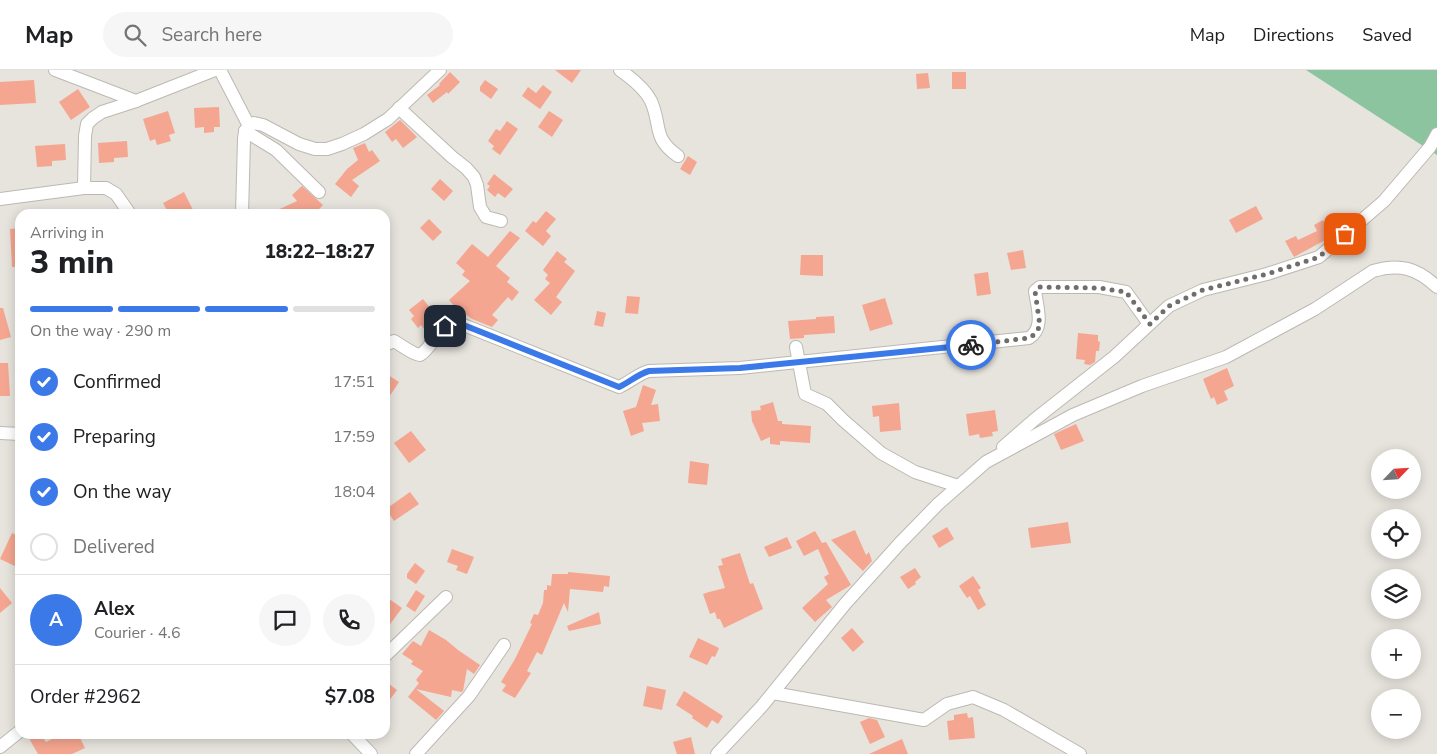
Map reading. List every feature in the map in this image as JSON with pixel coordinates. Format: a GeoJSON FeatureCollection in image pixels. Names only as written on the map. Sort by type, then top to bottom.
{"type":"FeatureCollection","features":[{"type":"Feature","properties":{"kind":"street"},"geometry":{"type":"LineString","coordinates":[[55,70],[136,101]]}},
{"type":"Feature","properties":{"kind":"street"},"geometry":{"type":"LineString","coordinates":[[84,188],[85,136],[87,124],[93,118],[102,112],[136,101],[215,70]]}},
{"type":"Feature","properties":{"kind":"street"},"geometry":{"type":"LineString","coordinates":[[220,70],[247,128],[276,150],[320,192]]}},
{"type":"Feature","properties":{"kind":"street"},"geometry":{"type":"LineString","coordinates":[[247,128],[254,124],[263,125],[298,144],[315,149],[327,149],[342,144],[388,119],[440,70]]}},
{"type":"Feature","properties":{"kind":"street"},"geometry":{"type":"LineString","coordinates":[[620,70],[633,80],[650,100],[659,136],[668,149],[678,156]]}},
{"type":"Feature","properties":{"kind":"street"},"geometry":{"type":"LineString","coordinates":[[399,108],[466,168],[477,184],[480,207],[486,217],[501,221]]}},
{"type":"Feature","properties":{"kind":"street"},"geometry":{"type":"LineString","coordinates":[[242,209],[247,128]]}},
{"type":"Feature","properties":{"kind":"street"},"geometry":{"type":"LineString","coordinates":[[717,754],[773,693],[845,604],[919,523],[958,486],[1034,420],[1114,357],[1169,306],[1203,290],[1267,274],[1319,257],[1384,201],[1430,147],[1437,134]]}},
{"type":"Feature","properties":{"kind":"street"},"geometry":{"type":"LineString","coordinates":[[0,199],[84,188],[106,188],[116,194],[126,209]]}},
{"type":"Feature","properties":{"kind":"street"},"geometry":{"type":"LineString","coordinates":[[986,462],[1073,415],[1142,386],[1226,357],[1315,309],[1382,268],[1413,269],[1437,287]]}},
{"type":"Feature","properties":{"kind":"street"},"geometry":{"type":"LineString","coordinates":[[390,343],[394,341],[413,354],[420,355],[426,352],[445,326],[456,322],[619,387],[642,373],[649,371],[740,368],[1029,338],[1035,334],[1040,326],[1035,291],[1040,287],[1099,288],[1126,292],[1150,324]]}},
{"type":"Feature","properties":{"kind":"street"},"geometry":{"type":"LineString","coordinates":[[796,347],[804,394],[827,404],[882,453],[915,472],[958,486]]}},
{"type":"Feature","properties":{"kind":"street"},"geometry":{"type":"LineString","coordinates":[[0,434],[15,434]]}},
{"type":"Feature","properties":{"kind":"street"},"geometry":{"type":"LineString","coordinates":[[390,651],[446,597]]}},
{"type":"Feature","properties":{"kind":"street"},"geometry":{"type":"LineString","coordinates":[[416,754],[469,696],[504,645]]}},
{"type":"Feature","properties":{"kind":"street"},"geometry":{"type":"LineString","coordinates":[[773,693],[924,720],[947,704],[973,697],[1012,715],[1080,754]]}},
{"type":"Feature","properties":{"kind":"street"},"geometry":{"type":"LineString","coordinates":[[0,747],[15,735]]}},
{"type":"Feature","properties":{"kind":"street"},"geometry":{"type":"LineString","coordinates":[[357,739],[371,754]]}},
{"type":"Feature","properties":{"kind":"green space"},"geometry":{"type":"Polygon","coordinates":[[[1306,70],[1437,70],[1437,155],[1306,70]]]}},
{"type":"Feature","properties":{"kind":"building"},"geometry":{"type":"Polygon","coordinates":[[[555,70],[581,70],[572,83],[555,70]]]}},
{"type":"Feature","properties":{"kind":"building"},"geometry":{"type":"Polygon","coordinates":[[[450,72],[460,82],[448,94],[447,92],[433,103],[427,95],[440,85],[450,72]]]}},
{"type":"Feature","properties":{"kind":"building"},"geometry":{"type":"Polygon","coordinates":[[[952,72],[966,72],[966,89],[952,89],[952,72]]]}},
{"type":"Feature","properties":{"kind":"building"},"geometry":{"type":"Polygon","coordinates":[[[928,73],[930,88],[917,89],[916,74],[928,73]]]}},
{"type":"Feature","properties":{"kind":"building"},"geometry":{"type":"Polygon","coordinates":[[[34,80],[36,103],[0,105],[0,82],[34,80]]]}},
{"type":"Feature","properties":{"kind":"building"},"geometry":{"type":"Polygon","coordinates":[[[485,80],[498,89],[491,99],[480,91],[480,87],[485,80]]]}},
{"type":"Feature","properties":{"kind":"building"},"geometry":{"type":"Polygon","coordinates":[[[543,85],[552,92],[540,109],[522,96],[528,87],[536,93],[543,85]]]}},
{"type":"Feature","properties":{"kind":"building"},"geometry":{"type":"Polygon","coordinates":[[[78,89],[90,107],[71,120],[59,102],[78,89]]]}},
{"type":"Feature","properties":{"kind":"building"},"geometry":{"type":"Polygon","coordinates":[[[219,107],[220,127],[214,127],[214,132],[204,133],[204,127],[195,128],[194,108],[219,107]]]}},
{"type":"Feature","properties":{"kind":"building"},"geometry":{"type":"Polygon","coordinates":[[[168,111],[175,133],[169,135],[171,141],[157,145],[155,139],[150,141],[143,119],[168,111]]]}},
{"type":"Feature","properties":{"kind":"building"},"geometry":{"type":"Polygon","coordinates":[[[549,111],[563,120],[552,137],[538,127],[549,111]]]}},
{"type":"Feature","properties":{"kind":"building"},"geometry":{"type":"Polygon","coordinates":[[[400,120],[417,137],[403,148],[396,139],[392,142],[385,132],[400,120]]]}},
{"type":"Feature","properties":{"kind":"building"},"geometry":{"type":"Polygon","coordinates":[[[507,121],[518,129],[500,155],[492,149],[494,146],[488,141],[496,129],[500,131],[507,121]]]}},
{"type":"Feature","properties":{"kind":"building"},"geometry":{"type":"Polygon","coordinates":[[[127,141],[128,157],[114,158],[114,162],[99,163],[98,143],[127,141]]]}},
{"type":"Feature","properties":{"kind":"building"},"geometry":{"type":"Polygon","coordinates":[[[365,143],[369,152],[372,150],[380,161],[352,180],[359,186],[351,197],[335,184],[347,169],[358,160],[353,148],[365,143]]]}},
{"type":"Feature","properties":{"kind":"building"},"geometry":{"type":"Polygon","coordinates":[[[65,144],[66,160],[52,161],[52,166],[37,167],[35,146],[65,144]]]}},
{"type":"Feature","properties":{"kind":"building"},"geometry":{"type":"Polygon","coordinates":[[[688,156],[697,162],[690,175],[680,169],[688,156]]]}},
{"type":"Feature","properties":{"kind":"building"},"geometry":{"type":"Polygon","coordinates":[[[494,174],[513,189],[505,198],[498,193],[495,197],[487,190],[490,186],[487,184],[494,174]]]}},
{"type":"Feature","properties":{"kind":"building"},"geometry":{"type":"Polygon","coordinates":[[[440,179],[453,191],[444,201],[431,189],[440,179]]]}},
{"type":"Feature","properties":{"kind":"building"},"geometry":{"type":"Polygon","coordinates":[[[302,186],[323,205],[319,209],[280,209],[297,201],[292,195],[302,186]]]}},
{"type":"Feature","properties":{"kind":"building"},"geometry":{"type":"Polygon","coordinates":[[[184,192],[192,209],[166,209],[163,203],[184,192]]]}},
{"type":"Feature","properties":{"kind":"building"},"geometry":{"type":"Polygon","coordinates":[[[1256,206],[1263,219],[1236,233],[1229,220],[1256,206]]]}},
{"type":"Feature","properties":{"kind":"building"},"geometry":{"type":"Polygon","coordinates":[[[546,211],[556,219],[546,231],[551,236],[543,246],[525,231],[533,221],[536,223],[546,211]]]}},
{"type":"Feature","properties":{"kind":"building"},"geometry":{"type":"Polygon","coordinates":[[[429,219],[442,232],[433,241],[420,228],[429,219]]]}},
{"type":"Feature","properties":{"kind":"building"},"geometry":{"type":"Polygon","coordinates":[[[1323,220],[1331,236],[1294,257],[1285,241],[1296,236],[1298,240],[1317,231],[1314,225],[1323,220]]]}},
{"type":"Feature","properties":{"kind":"building"},"geometry":{"type":"Polygon","coordinates":[[[15,228],[15,267],[12,267],[10,229],[15,228]]]}},
{"type":"Feature","properties":{"kind":"building"},"geometry":{"type":"Polygon","coordinates":[[[510,231],[520,238],[496,266],[510,278],[507,282],[519,292],[512,301],[508,297],[492,315],[498,320],[492,327],[472,319],[464,313],[461,315],[456,314],[452,310],[456,308],[449,300],[470,281],[462,275],[465,271],[456,263],[472,244],[488,257],[510,231]]]}},
{"type":"Feature","properties":{"kind":"building"},"geometry":{"type":"Polygon","coordinates":[[[1023,250],[1026,268],[1011,270],[1007,253],[1023,250]]]}},
{"type":"Feature","properties":{"kind":"building"},"geometry":{"type":"Polygon","coordinates":[[[557,251],[567,259],[564,262],[575,271],[556,297],[562,302],[551,315],[534,300],[550,283],[545,279],[548,275],[543,270],[557,251]]]}},
{"type":"Feature","properties":{"kind":"building"},"geometry":{"type":"Polygon","coordinates":[[[801,255],[823,255],[823,276],[800,275],[801,255]]]}},
{"type":"Feature","properties":{"kind":"building"},"geometry":{"type":"Polygon","coordinates":[[[988,272],[991,294],[977,296],[974,274],[988,272]]]}},
{"type":"Feature","properties":{"kind":"building"},"geometry":{"type":"Polygon","coordinates":[[[627,296],[640,297],[638,314],[625,313],[627,296]]]}},
{"type":"Feature","properties":{"kind":"building"},"geometry":{"type":"Polygon","coordinates":[[[885,298],[893,324],[870,331],[862,305],[885,298]]]}},
{"type":"Feature","properties":{"kind":"building"},"geometry":{"type":"Polygon","coordinates":[[[423,299],[439,319],[426,331],[421,325],[418,328],[411,319],[414,316],[409,310],[423,299]]]}},
{"type":"Feature","properties":{"kind":"building"},"geometry":{"type":"Polygon","coordinates":[[[0,308],[3,308],[11,337],[0,340],[0,308]]]}},
{"type":"Feature","properties":{"kind":"building"},"geometry":{"type":"Polygon","coordinates":[[[597,311],[606,313],[603,327],[594,325],[597,311]]]}},
{"type":"Feature","properties":{"kind":"building"},"geometry":{"type":"Polygon","coordinates":[[[834,316],[835,333],[804,335],[804,338],[790,339],[788,321],[834,316]]]}},
{"type":"Feature","properties":{"kind":"building"},"geometry":{"type":"Polygon","coordinates":[[[1078,333],[1098,335],[1098,341],[1100,342],[1099,351],[1096,351],[1095,362],[1090,365],[1084,364],[1085,360],[1076,359],[1078,333]]]}},
{"type":"Feature","properties":{"kind":"building"},"geometry":{"type":"Polygon","coordinates":[[[0,363],[8,363],[10,396],[0,396],[0,363]]]}},
{"type":"Feature","properties":{"kind":"building"},"geometry":{"type":"Polygon","coordinates":[[[1227,368],[1234,386],[1224,391],[1228,400],[1217,405],[1214,397],[1211,399],[1203,379],[1227,368]]]}},
{"type":"Feature","properties":{"kind":"building"},"geometry":{"type":"Polygon","coordinates":[[[390,376],[399,382],[390,396],[390,376]]]}},
{"type":"Feature","properties":{"kind":"building"},"geometry":{"type":"Polygon","coordinates":[[[643,385],[656,390],[651,405],[658,404],[660,421],[642,423],[644,431],[631,436],[623,411],[636,407],[643,385]]]}},
{"type":"Feature","properties":{"kind":"building"},"geometry":{"type":"Polygon","coordinates":[[[773,402],[778,421],[782,421],[782,424],[811,426],[810,443],[780,441],[780,445],[770,444],[770,437],[761,441],[752,421],[751,411],[761,410],[760,406],[773,402]]]}},
{"type":"Feature","properties":{"kind":"building"},"geometry":{"type":"Polygon","coordinates":[[[899,403],[901,430],[880,432],[879,416],[873,417],[872,406],[899,403]]]}},
{"type":"Feature","properties":{"kind":"building"},"geometry":{"type":"Polygon","coordinates":[[[995,410],[998,431],[992,432],[993,436],[980,438],[979,434],[969,436],[966,414],[995,410]]]}},
{"type":"Feature","properties":{"kind":"building"},"geometry":{"type":"Polygon","coordinates":[[[1076,424],[1084,441],[1061,450],[1054,434],[1076,424]]]}},
{"type":"Feature","properties":{"kind":"building"},"geometry":{"type":"Polygon","coordinates":[[[411,431],[426,450],[409,463],[394,443],[411,431]]]}},
{"type":"Feature","properties":{"kind":"building"},"geometry":{"type":"Polygon","coordinates":[[[690,461],[709,464],[707,485],[688,483],[690,461]]]}},
{"type":"Feature","properties":{"kind":"building"},"geometry":{"type":"Polygon","coordinates":[[[410,492],[419,504],[394,521],[390,515],[390,506],[410,492]]]}},
{"type":"Feature","properties":{"kind":"building"},"geometry":{"type":"Polygon","coordinates":[[[1068,522],[1071,543],[1031,548],[1028,528],[1068,522]]]}},
{"type":"Feature","properties":{"kind":"building"},"geometry":{"type":"Polygon","coordinates":[[[947,527],[954,539],[939,548],[932,536],[947,527]]]}},
{"type":"Feature","properties":{"kind":"building"},"geometry":{"type":"Polygon","coordinates":[[[855,530],[866,555],[869,552],[872,561],[863,571],[831,540],[855,530]]]}},
{"type":"Feature","properties":{"kind":"building"},"geometry":{"type":"Polygon","coordinates":[[[815,531],[822,543],[826,542],[851,585],[826,600],[832,607],[815,622],[802,608],[828,584],[824,577],[829,574],[818,549],[804,556],[796,541],[815,531]]]}},
{"type":"Feature","properties":{"kind":"building"},"geometry":{"type":"Polygon","coordinates":[[[12,533],[15,534],[15,566],[0,559],[12,533]]]}},
{"type":"Feature","properties":{"kind":"building"},"geometry":{"type":"Polygon","coordinates":[[[787,537],[792,548],[769,557],[764,547],[787,537]]]}},
{"type":"Feature","properties":{"kind":"building"},"geometry":{"type":"Polygon","coordinates":[[[452,549],[474,557],[467,574],[456,570],[458,566],[447,562],[452,549]]]}},
{"type":"Feature","properties":{"kind":"building"},"geometry":{"type":"Polygon","coordinates":[[[740,553],[750,584],[753,583],[763,609],[724,628],[720,619],[717,619],[715,612],[710,614],[703,594],[725,588],[718,566],[723,565],[721,559],[740,553]]]}},
{"type":"Feature","properties":{"kind":"building"},"geometry":{"type":"Polygon","coordinates":[[[415,563],[425,571],[416,584],[407,578],[407,574],[415,563]]]}},
{"type":"Feature","properties":{"kind":"building"},"geometry":{"type":"Polygon","coordinates":[[[915,568],[921,577],[915,582],[916,584],[908,589],[900,577],[915,568]]]}},
{"type":"Feature","properties":{"kind":"building"},"geometry":{"type":"Polygon","coordinates":[[[568,572],[610,576],[609,587],[604,586],[603,592],[570,589],[568,612],[564,603],[542,655],[537,652],[527,671],[531,673],[515,698],[502,691],[506,685],[501,682],[515,659],[532,624],[530,623],[534,614],[538,615],[543,603],[544,590],[547,590],[547,585],[551,586],[552,574],[568,574],[568,572]]]}},
{"type":"Feature","properties":{"kind":"building"},"geometry":{"type":"Polygon","coordinates":[[[973,576],[981,588],[978,590],[986,605],[978,610],[970,596],[967,598],[959,586],[973,576]]]}},
{"type":"Feature","properties":{"kind":"building"},"geometry":{"type":"Polygon","coordinates":[[[0,588],[12,603],[0,613],[0,588]]]}},
{"type":"Feature","properties":{"kind":"building"},"geometry":{"type":"Polygon","coordinates":[[[416,590],[425,596],[415,612],[406,606],[416,590]]]}},
{"type":"Feature","properties":{"kind":"building"},"geometry":{"type":"Polygon","coordinates":[[[390,600],[402,608],[390,624],[390,600]]]}},
{"type":"Feature","properties":{"kind":"building"},"geometry":{"type":"Polygon","coordinates":[[[599,612],[601,624],[569,631],[567,626],[599,612]]]}},
{"type":"Feature","properties":{"kind":"building"},"geometry":{"type":"Polygon","coordinates":[[[852,628],[864,642],[853,652],[841,638],[852,628]]]}},
{"type":"Feature","properties":{"kind":"building"},"geometry":{"type":"Polygon","coordinates":[[[429,630],[480,665],[474,674],[467,669],[463,691],[452,690],[451,697],[416,689],[444,711],[436,720],[408,697],[419,683],[416,680],[423,671],[411,664],[413,661],[402,654],[413,641],[421,646],[429,630]]]}},
{"type":"Feature","properties":{"kind":"building"},"geometry":{"type":"Polygon","coordinates":[[[698,638],[719,648],[715,657],[712,656],[707,665],[689,657],[698,638]]]}},
{"type":"Feature","properties":{"kind":"building"},"geometry":{"type":"Polygon","coordinates":[[[390,685],[397,690],[390,699],[390,685]]]}},
{"type":"Feature","properties":{"kind":"building"},"geometry":{"type":"Polygon","coordinates":[[[647,686],[666,690],[662,710],[643,706],[647,686]]]}},
{"type":"Feature","properties":{"kind":"building"},"geometry":{"type":"Polygon","coordinates":[[[684,691],[723,716],[718,724],[712,720],[707,728],[676,705],[684,691]]]}},
{"type":"Feature","properties":{"kind":"building"},"geometry":{"type":"Polygon","coordinates":[[[967,713],[968,718],[973,717],[975,738],[949,740],[947,721],[954,720],[954,715],[967,713]]]}},
{"type":"Feature","properties":{"kind":"building"},"geometry":{"type":"Polygon","coordinates":[[[869,718],[877,720],[885,737],[870,744],[860,722],[869,718]]]}},
{"type":"Feature","properties":{"kind":"building"},"geometry":{"type":"Polygon","coordinates":[[[691,737],[695,754],[677,754],[673,742],[691,737]]]}},
{"type":"Feature","properties":{"kind":"building"},"geometry":{"type":"Polygon","coordinates":[[[29,739],[44,739],[46,742],[52,739],[80,739],[85,748],[72,754],[38,754],[29,739]]]}},
{"type":"Feature","properties":{"kind":"building"},"geometry":{"type":"Polygon","coordinates":[[[902,739],[908,754],[869,754],[902,739]]]}},
{"type":"Feature","properties":{"kind":"way so far"},"geometry":{"type":"LineString","coordinates":[[971,345],[1029,338],[1035,334],[1040,326],[1035,291],[1040,287],[1099,288],[1126,292],[1150,324],[1169,306],[1203,290],[1267,274],[1319,257],[1345,234]]}},
{"type":"Feature","properties":{"kind":"route"},"geometry":{"type":"LineString","coordinates":[[445,326],[456,322],[619,387],[642,373],[649,371],[740,368],[971,345]]}}]}
